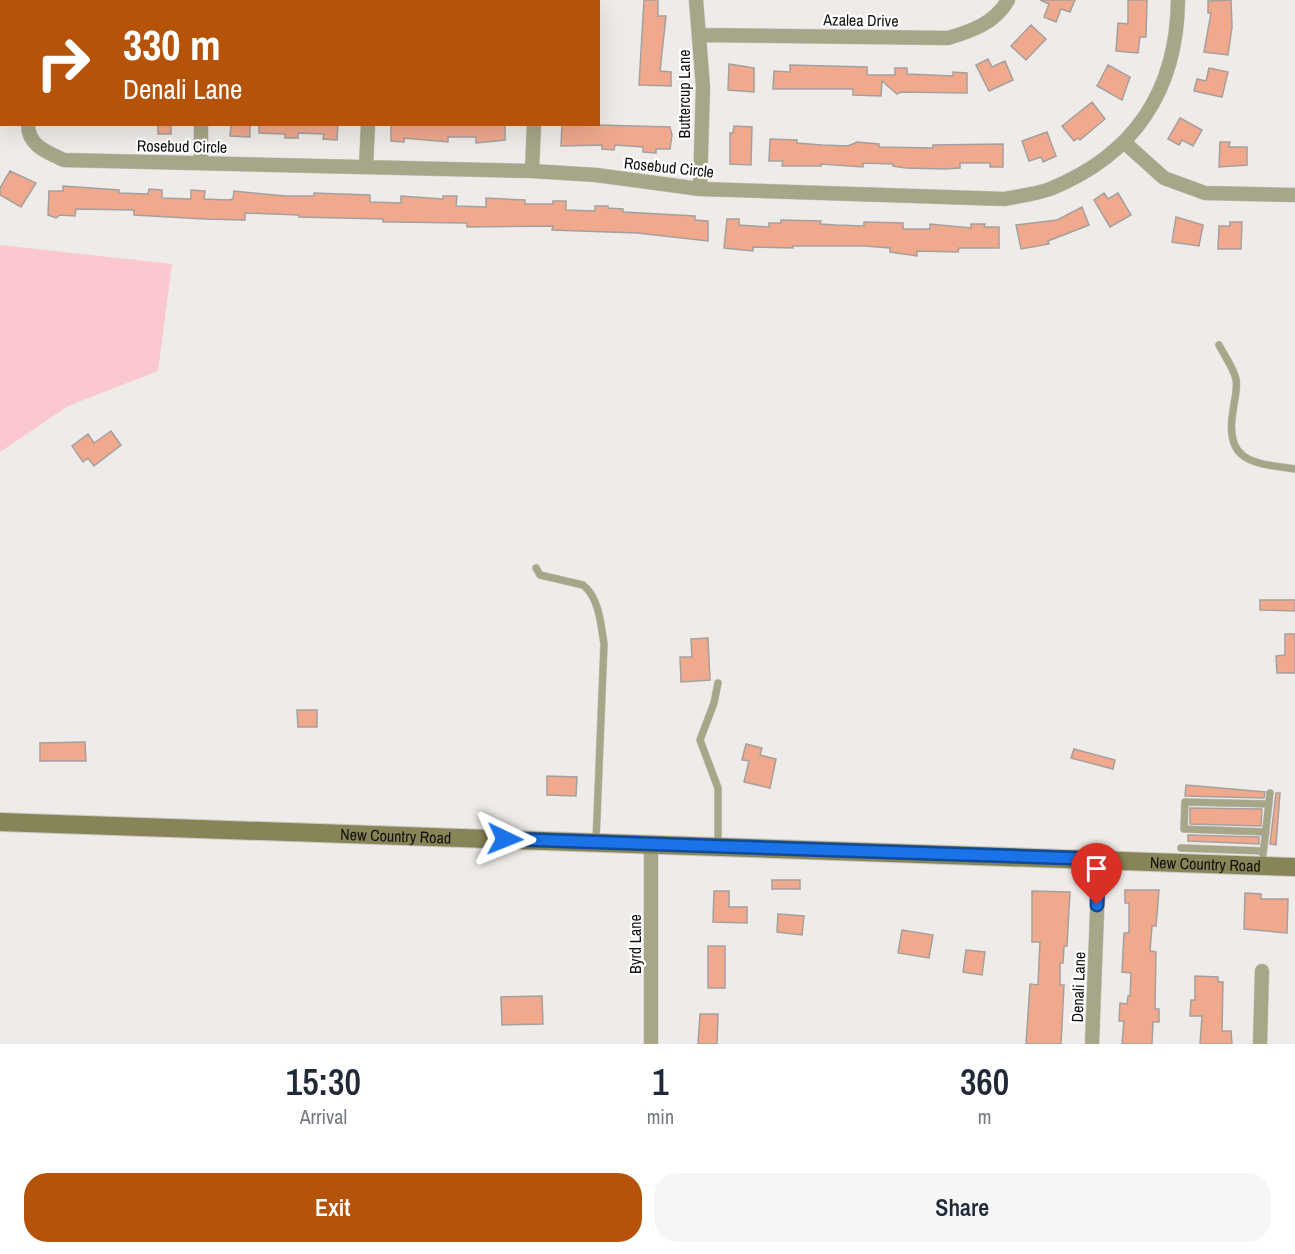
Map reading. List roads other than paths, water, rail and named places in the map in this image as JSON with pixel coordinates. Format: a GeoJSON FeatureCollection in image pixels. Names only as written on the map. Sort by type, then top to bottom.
{"type":"FeatureCollection","features":[{"type":"Feature","properties":{"kind":"street","name":"Buttercup Lane"},"geometry":{"type":"LineString","coordinates":[[696,0],[703,87],[700,189]]}},
{"type":"Feature","properties":{"kind":"street","name":"Azalea Drive"},"geometry":{"type":"LineString","coordinates":[[700,35],[948,38],[978,29],[1002,11],[1008,0]]}},
{"type":"Feature","properties":{"kind":"street","name":"Rosebud Circle"},"geometry":{"type":"LineString","coordinates":[[28,126],[28,133],[39,149],[64,160],[532,171],[596,175],[700,189],[1005,199],[1047,190],[1083,173],[1125,143],[1150,109],[1164,82],[1173,49],[1179,0]]}},
{"type":"Feature","properties":{"kind":"street"},"geometry":{"type":"LineString","coordinates":[[201,126],[201,163]]}},
{"type":"Feature","properties":{"kind":"street"},"geometry":{"type":"LineString","coordinates":[[366,167],[368,126]]}},
{"type":"Feature","properties":{"kind":"street"},"geometry":{"type":"LineString","coordinates":[[532,171],[534,126]]}},
{"type":"Feature","properties":{"kind":"street"},"geometry":{"type":"LineString","coordinates":[[1125,143],[1164,178],[1205,193],[1295,195]]}},
{"type":"Feature","properties":{"kind":"street","name":"New Country Road"},"geometry":{"type":"LineString","coordinates":[[0,822],[718,848],[1099,859],[1263,858],[1295,867]]}},
{"type":"Feature","properties":{"kind":"street","name":"Byrd Lane"},"geometry":{"type":"LineString","coordinates":[[651,844],[651,1044]]}},
{"type":"Feature","properties":{"kind":"street","name":"Denali Lane"},"geometry":{"type":"LineString","coordinates":[[1092,1044],[1099,859]]}},
{"type":"Feature","properties":{"kind":"street"},"geometry":{"type":"LineString","coordinates":[[1260,1044],[1262,971]]}},
{"type":"Feature","properties":{"kind":"lane"},"geometry":{"type":"LineString","coordinates":[[1219,345],[1236,378],[1230,426],[1232,443],[1240,455],[1256,464],[1295,469]]}},
{"type":"Feature","properties":{"kind":"lane"},"geometry":{"type":"LineString","coordinates":[[536,568],[540,575],[546,578],[587,588],[596,606],[601,626],[604,644],[596,842]]}},
{"type":"Feature","properties":{"kind":"lane"},"geometry":{"type":"LineString","coordinates":[[718,683],[714,704],[700,740],[718,789],[718,848]]}},
{"type":"Feature","properties":{"kind":"lane"},"geometry":{"type":"LineString","coordinates":[[1181,848],[1263,858],[1270,793]]}},
{"type":"Feature","properties":{"kind":"lane"},"geometry":{"type":"LineString","coordinates":[[1266,832],[1184,829],[1185,802],[1269,804]]}}]}
